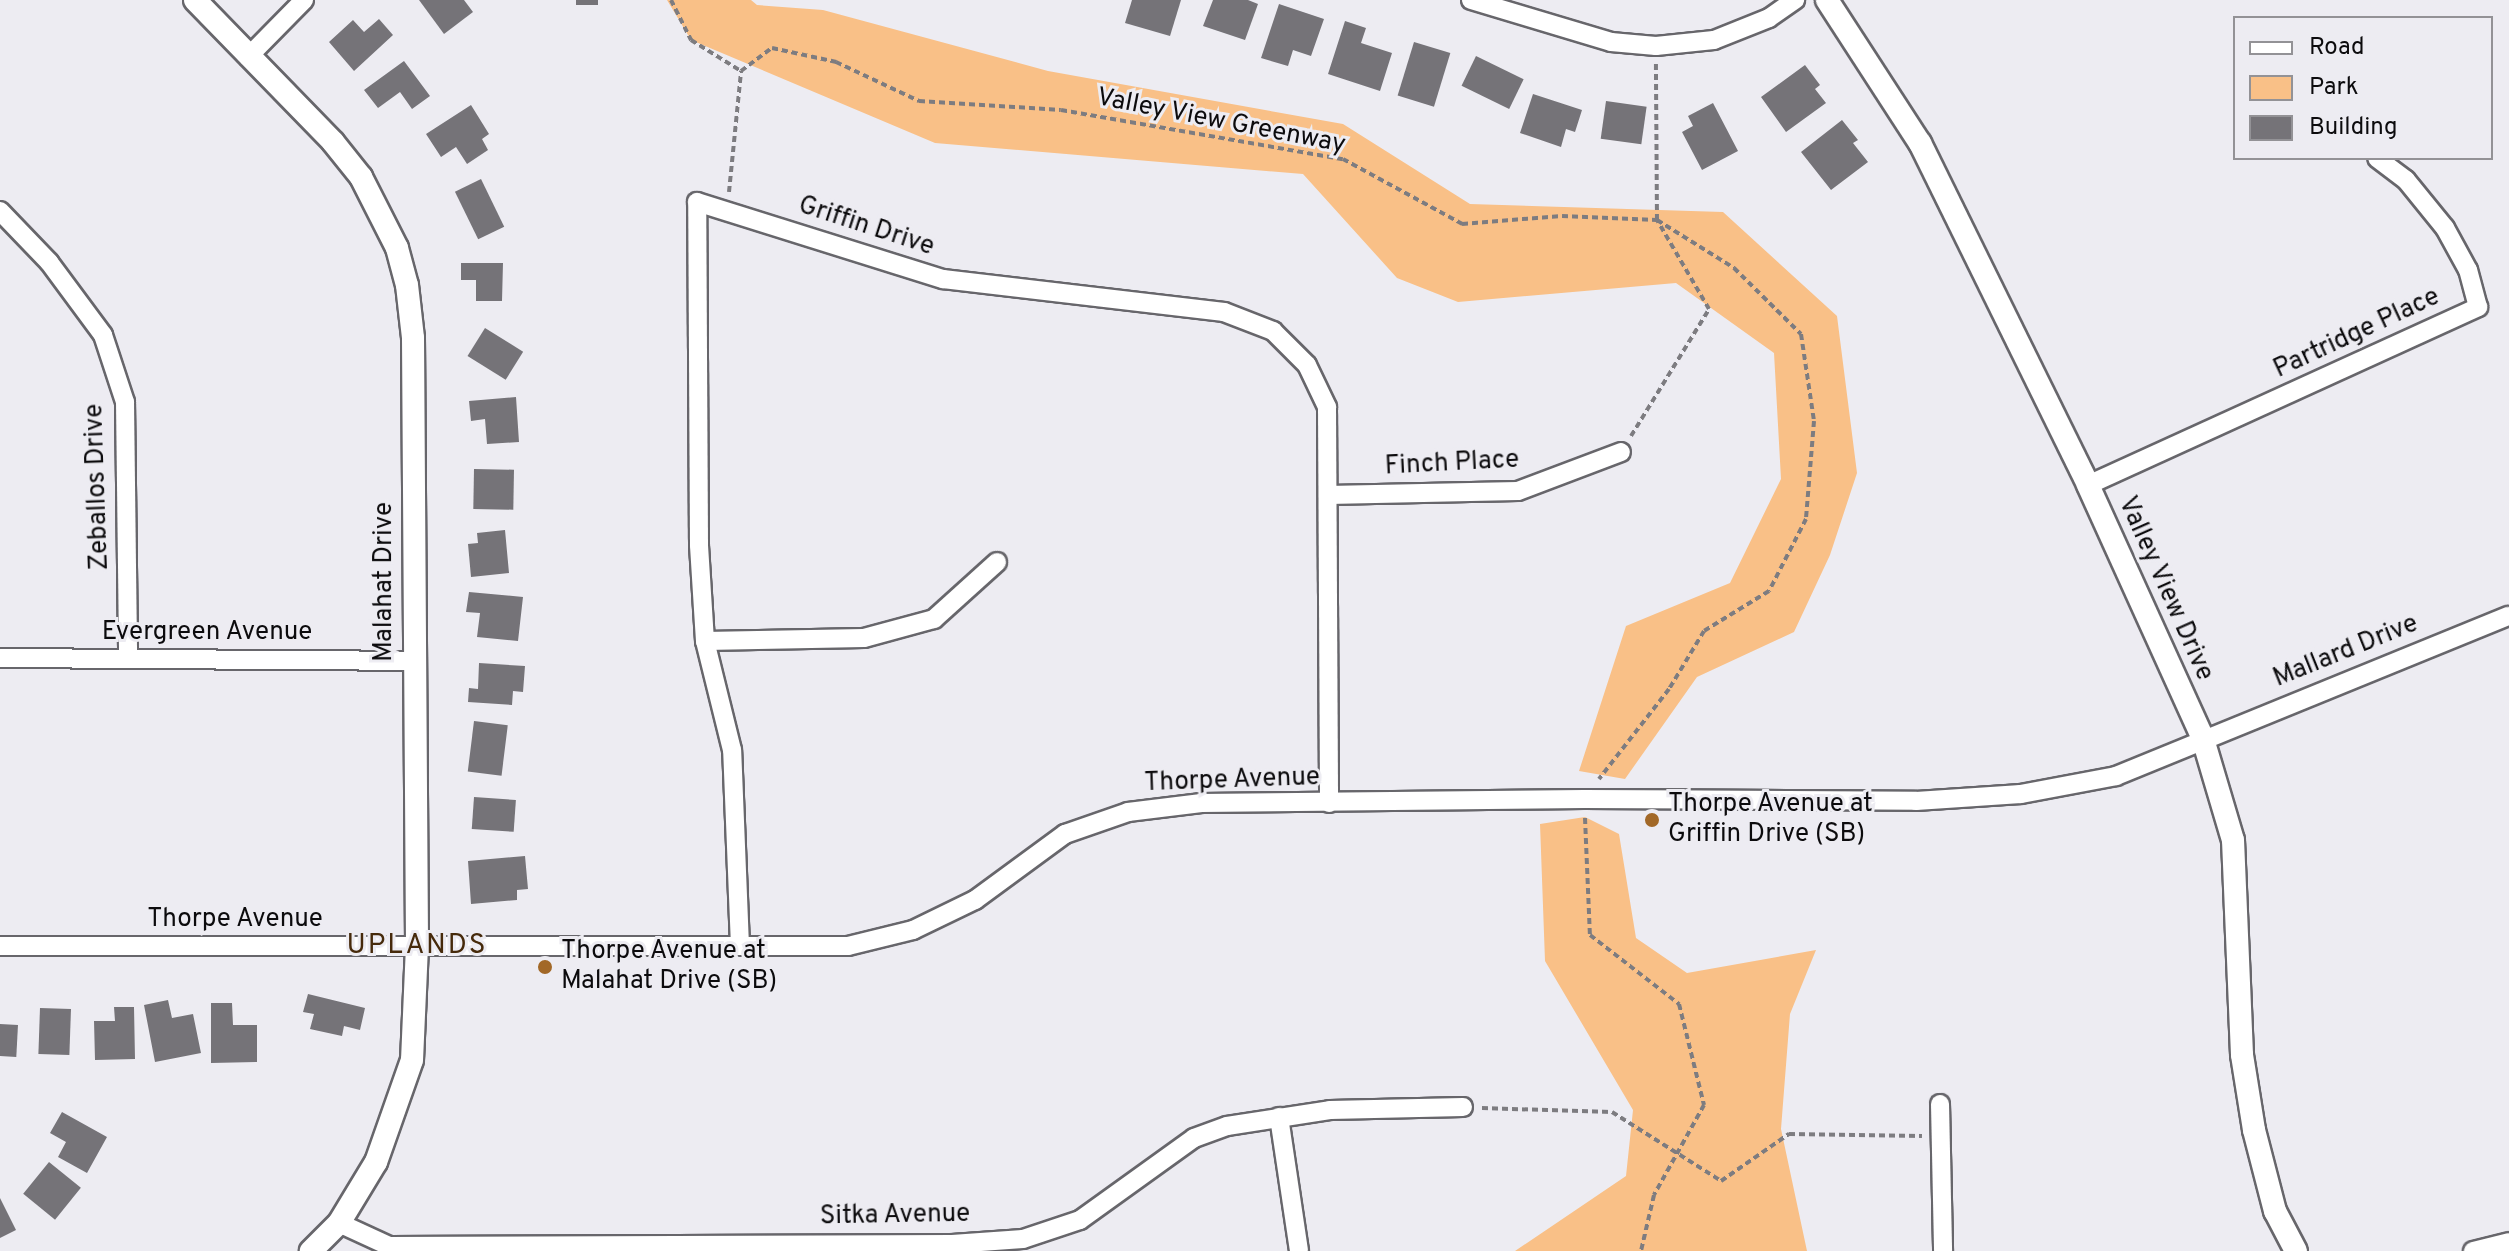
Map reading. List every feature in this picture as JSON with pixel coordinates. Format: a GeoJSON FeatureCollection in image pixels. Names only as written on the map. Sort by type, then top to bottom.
{"type":"FeatureCollection","features":[{"type":"Feature","properties":{"kind":"street","name":"Malahat Drive"},"geometry":{"type":"LineString","coordinates":[[195,0],[333,142],[361,177],[387,226],[407,285],[413,338],[417,946],[412,1060],[376,1162],[339,1223]]}},
{"type":"Feature","properties":{"kind":"street"},"geometry":{"type":"LineString","coordinates":[[248,57],[304,0]]}},
{"type":"Feature","properties":{"kind":"street"},"geometry":{"type":"LineString","coordinates":[[1471,0],[1611,42],[1656,46],[1714,40],[1769,18],[1795,0]]}},
{"type":"Feature","properties":{"kind":"street","name":"Valley View Drive"},"geometry":{"type":"LineString","coordinates":[[1827,0],[1920,143],[2088,485],[2203,739],[2233,840],[2242,1055],[2254,1130],[2275,1211],[2296,1251]]}},
{"type":"Feature","properties":{"kind":"street","name":"Partridge Place"},"geometry":{"type":"LineString","coordinates":[[2088,485],[2478,307],[2468,270],[2445,228],[2406,180],[2380,160]]}},
{"type":"Feature","properties":{"kind":"street","name":"Griffin Drive"},"geometry":{"type":"LineString","coordinates":[[740,946],[732,750],[705,641],[699,545],[697,202],[943,279],[1224,312],[1273,331],[1307,365],[1327,407],[1329,803]]}},
{"type":"Feature","properties":{"kind":"street","name":"Zeballos Drive"},"geometry":{"type":"LineString","coordinates":[[0,211],[49,262],[103,335],[125,402],[128,659]]}},
{"type":"Feature","properties":{"kind":"street","name":"Finch Place"},"geometry":{"type":"LineString","coordinates":[[1328,495],[1518,491],[1621,452]]}},
{"type":"Feature","properties":{"kind":"street"},"geometry":{"type":"LineString","coordinates":[[705,641],[864,638],[934,619],[997,562]]}},
{"type":"Feature","properties":{"kind":"street","name":"Mallard Drive"},"geometry":{"type":"LineString","coordinates":[[2203,739],[2509,616]]}},
{"type":"Feature","properties":{"kind":"street","name":"Evergreen Avenue"},"geometry":{"type":"LineString","coordinates":[[0,658],[413,661]]}},
{"type":"Feature","properties":{"kind":"street","name":"Thorpe Avenue"},"geometry":{"type":"LineString","coordinates":[[0,946],[848,946],[913,930],[975,900],[1065,834],[1128,812],[1201,803],[1584,799],[1916,801],[2021,794],[2116,776],[2203,739]]}},
{"type":"Feature","properties":{"kind":"street"},"geometry":{"type":"LineString","coordinates":[[1940,1104],[1943,1251]]}},
{"type":"Feature","properties":{"kind":"street","name":"Sitka Avenue"},"geometry":{"type":"LineString","coordinates":[[339,1223],[389,1246],[937,1245],[1023,1239],[1080,1220],[1194,1138],[1227,1126],[1330,1110],[1463,1107]]}},
{"type":"Feature","properties":{"kind":"street"},"geometry":{"type":"LineString","coordinates":[[1279,1117],[1299,1251]]}},
{"type":"Feature","properties":{"kind":"street"},"geometry":{"type":"LineString","coordinates":[[311,1251],[339,1223]]}},
{"type":"Feature","properties":{"kind":"street"},"geometry":{"type":"LineString","coordinates":[[2473,1251],[2509,1242]]}},
{"type":"Feature","properties":{"kind":"path"},"geometry":{"type":"LineString","coordinates":[[671,0],[691,40],[741,71],[727,209]]}},
{"type":"Feature","properties":{"kind":"path"},"geometry":{"type":"LineString","coordinates":[[1621,452],[1709,309],[1657,220],[1656,46]]}},
{"type":"Feature","properties":{"kind":"path","name":"Valley View Greenway"},"geometry":{"type":"LineString","coordinates":[[741,71],[772,48],[836,62],[919,101],[1061,110],[1343,159],[1462,224],[1562,216],[1657,220],[1734,268],[1801,334],[1814,421],[1806,519],[1769,591],[1704,631],[1669,689],[1584,799]]}},
{"type":"Feature","properties":{"kind":"path"},"geometry":{"type":"LineString","coordinates":[[1584,799],[1590,935],[1679,1004],[1704,1105],[1654,1195],[1641,1251]]}},
{"type":"Feature","properties":{"kind":"path"},"geometry":{"type":"LineString","coordinates":[[1463,1107],[1612,1112],[1721,1181],[1789,1134],[1942,1137]]}},
{"type":"Feature","properties":{"kind":"green space"},"geometry":{"type":"Polygon","coordinates":[[[667,0],[751,0],[757,5],[823,10],[1048,71],[1343,124],[1470,204],[1723,212],[1837,316],[1857,473],[1830,555],[1794,632],[1697,677],[1625,779],[1579,771],[1626,626],[1730,583],[1781,479],[1774,353],[1676,283],[1458,302],[1397,278],[1303,174],[935,143],[691,40],[667,0]]]}},
{"type":"Feature","properties":{"kind":"green space"},"geometry":{"type":"Polygon","coordinates":[[[1585,817],[1619,834],[1636,938],[1687,973],[1816,950],[1790,1014],[1781,1129],[1807,1251],[1515,1251],[1626,1176],[1633,1110],[1545,961],[1540,824],[1585,817]]]}},
{"type":"Feature","properties":{"kind":"building"},"geometry":{"type":"Polygon","coordinates":[[[419,0],[464,0],[473,12],[444,34],[419,0]]]}},
{"type":"Feature","properties":{"kind":"building"},"geometry":{"type":"Polygon","coordinates":[[[576,0],[598,0],[598,5],[576,5],[576,0]]]}},
{"type":"Feature","properties":{"kind":"building"},"geometry":{"type":"Polygon","coordinates":[[[1132,0],[1181,0],[1170,36],[1125,23],[1132,0]]]}},
{"type":"Feature","properties":{"kind":"building"},"geometry":{"type":"Polygon","coordinates":[[[1213,0],[1248,0],[1258,4],[1245,40],[1203,26],[1213,0]]]}},
{"type":"Feature","properties":{"kind":"building"},"geometry":{"type":"Polygon","coordinates":[[[1279,4],[1324,19],[1311,56],[1293,50],[1288,66],[1261,58],[1279,4]]]}},
{"type":"Feature","properties":{"kind":"building"},"geometry":{"type":"Polygon","coordinates":[[[379,19],[393,35],[354,71],[329,42],[353,20],[364,32],[379,19]]]}},
{"type":"Feature","properties":{"kind":"building"},"geometry":{"type":"Polygon","coordinates":[[[1345,21],[1366,28],[1361,43],[1392,53],[1380,91],[1328,74],[1345,21]]]}},
{"type":"Feature","properties":{"kind":"building"},"geometry":{"type":"Polygon","coordinates":[[[1414,42],[1450,53],[1434,107],[1398,96],[1414,42]]]}},
{"type":"Feature","properties":{"kind":"building"},"geometry":{"type":"Polygon","coordinates":[[[1476,56],[1524,79],[1509,109],[1462,86],[1476,56]]]}},
{"type":"Feature","properties":{"kind":"building"},"geometry":{"type":"Polygon","coordinates":[[[404,61],[430,96],[412,109],[400,92],[378,108],[364,90],[404,61]]]}},
{"type":"Feature","properties":{"kind":"building"},"geometry":{"type":"Polygon","coordinates":[[[1805,65],[1820,85],[1815,89],[1826,103],[1786,132],[1761,97],[1805,65]]]}},
{"type":"Feature","properties":{"kind":"building"},"geometry":{"type":"Polygon","coordinates":[[[1533,94],[1582,110],[1575,132],[1566,129],[1561,147],[1520,133],[1533,94]]]}},
{"type":"Feature","properties":{"kind":"building"},"geometry":{"type":"Polygon","coordinates":[[[1606,101],[1647,107],[1641,144],[1601,139],[1606,101]]]}},
{"type":"Feature","properties":{"kind":"building"},"geometry":{"type":"Polygon","coordinates":[[[1713,103],[1738,151],[1702,170],[1682,132],[1693,126],[1688,116],[1713,103]]]}},
{"type":"Feature","properties":{"kind":"building"},"geometry":{"type":"Polygon","coordinates":[[[471,105],[489,134],[482,139],[488,150],[467,164],[456,147],[441,157],[426,134],[471,105]]]}},
{"type":"Feature","properties":{"kind":"building"},"geometry":{"type":"Polygon","coordinates":[[[1842,120],[1858,140],[1853,143],[1868,162],[1831,190],[1801,152],[1842,120]]]}},
{"type":"Feature","properties":{"kind":"building"},"geometry":{"type":"Polygon","coordinates":[[[481,179],[504,227],[478,239],[455,192],[481,179]]]}},
{"type":"Feature","properties":{"kind":"building"},"geometry":{"type":"Polygon","coordinates":[[[461,263],[503,263],[502,301],[476,301],[476,280],[461,280],[461,263]]]}},
{"type":"Feature","properties":{"kind":"building"},"geometry":{"type":"Polygon","coordinates":[[[485,328],[523,352],[506,380],[468,356],[485,328]]]}},
{"type":"Feature","properties":{"kind":"building"},"geometry":{"type":"Polygon","coordinates":[[[516,397],[519,442],[487,444],[485,419],[471,421],[469,401],[516,397]]]}},
{"type":"Feature","properties":{"kind":"building"},"geometry":{"type":"Polygon","coordinates":[[[474,469],[514,470],[513,510],[473,509],[474,469]]]}},
{"type":"Feature","properties":{"kind":"building"},"geometry":{"type":"Polygon","coordinates":[[[505,530],[509,573],[471,577],[468,544],[478,543],[477,533],[505,530]]]}},
{"type":"Feature","properties":{"kind":"building"},"geometry":{"type":"Polygon","coordinates":[[[469,592],[523,597],[518,641],[477,637],[480,613],[466,612],[469,592]]]}},
{"type":"Feature","properties":{"kind":"building"},"geometry":{"type":"Polygon","coordinates":[[[479,663],[525,666],[523,692],[513,691],[512,705],[468,702],[469,688],[478,689],[479,663]]]}},
{"type":"Feature","properties":{"kind":"building"},"geometry":{"type":"Polygon","coordinates":[[[474,721],[508,725],[502,776],[468,772],[474,721]]]}},
{"type":"Feature","properties":{"kind":"building"},"geometry":{"type":"Polygon","coordinates":[[[474,797],[516,800],[514,832],[472,829],[474,797]]]}},
{"type":"Feature","properties":{"kind":"building"},"geometry":{"type":"Polygon","coordinates":[[[525,856],[528,889],[517,890],[517,900],[471,904],[468,861],[525,856]]]}},
{"type":"Feature","properties":{"kind":"building"},"geometry":{"type":"Polygon","coordinates":[[[308,994],[365,1008],[360,1030],[344,1026],[342,1036],[310,1029],[314,1014],[303,1012],[308,994]]]}},
{"type":"Feature","properties":{"kind":"building"},"geometry":{"type":"Polygon","coordinates":[[[168,1000],[172,1018],[193,1014],[201,1053],[155,1062],[144,1005],[168,1000]]]}},
{"type":"Feature","properties":{"kind":"building"},"geometry":{"type":"Polygon","coordinates":[[[211,1003],[232,1003],[233,1025],[257,1025],[257,1062],[211,1063],[211,1003]]]}},
{"type":"Feature","properties":{"kind":"building"},"geometry":{"type":"Polygon","coordinates":[[[114,1007],[134,1007],[135,1059],[95,1060],[94,1021],[115,1021],[114,1007]]]}},
{"type":"Feature","properties":{"kind":"building"},"geometry":{"type":"Polygon","coordinates":[[[40,1008],[71,1009],[69,1055],[38,1054],[40,1008]]]}},
{"type":"Feature","properties":{"kind":"building"},"geometry":{"type":"Polygon","coordinates":[[[0,1024],[18,1025],[16,1057],[0,1056],[0,1024]]]}},
{"type":"Feature","properties":{"kind":"building"},"geometry":{"type":"Polygon","coordinates":[[[62,1112],[107,1137],[87,1173],[58,1157],[66,1142],[50,1133],[62,1112]]]}},
{"type":"Feature","properties":{"kind":"building"},"geometry":{"type":"Polygon","coordinates":[[[49,1162],[81,1188],[55,1220],[23,1194],[49,1162]]]}},
{"type":"Feature","properties":{"kind":"building"},"geometry":{"type":"Polygon","coordinates":[[[0,1198],[16,1230],[0,1238],[0,1198]]]}},
{"type":"Feature","properties":{"kind":"place","name":"Thorpe Avenue at Griffin Drive (SB)"},"geometry":{"type":"Point","coordinates":[1652,820]}},
{"type":"Feature","properties":{"kind":"place","name":"Thorpe Avenue at Malahat Drive (SB)"},"geometry":{"type":"Point","coordinates":[545,967]}},
{"type":"Feature","properties":{"kind":"district","name":"UPLANDS"},"geometry":{"type":"Point","coordinates":[417,946]}}]}
